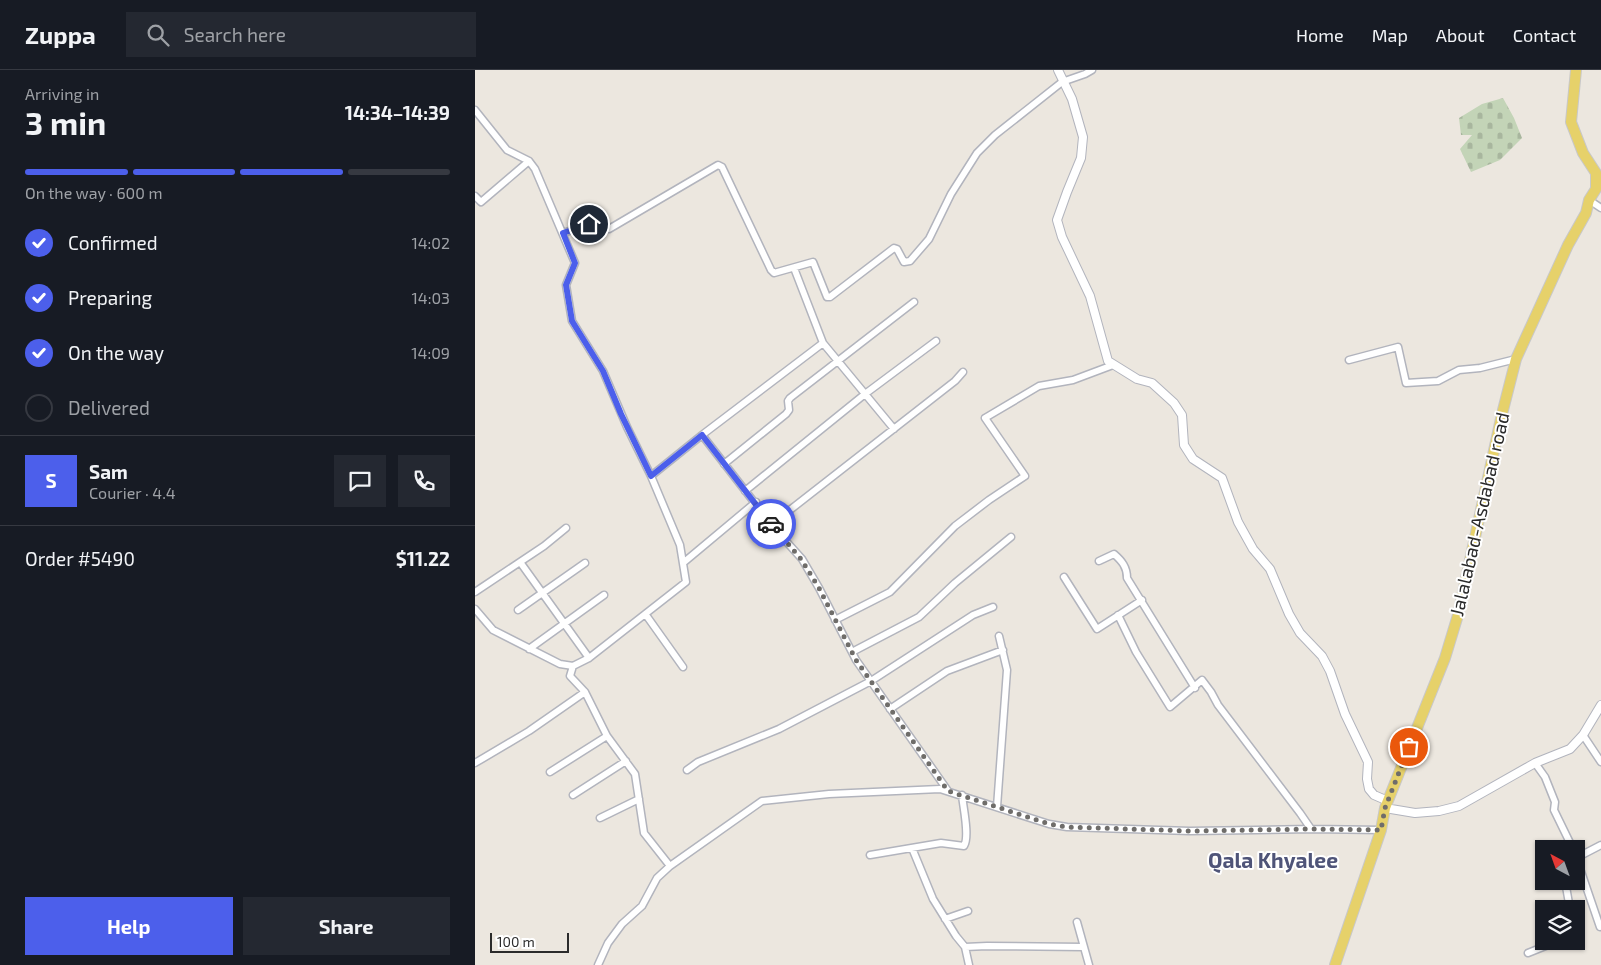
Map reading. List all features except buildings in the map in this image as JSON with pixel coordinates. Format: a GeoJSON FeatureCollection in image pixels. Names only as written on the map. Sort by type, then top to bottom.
{"type":"FeatureCollection","features":[{"type":"Feature","properties":{"kind":"main road","name":"Jalalabad-Asdabad road"},"geometry":{"type":"LineString","coordinates":[[1335,965],[1381,830],[1386,805],[1445,658],[1458,615],[1502,414],[1516,359],[1568,245],[1586,213],[1589,200],[1596,189],[1597,173],[1583,153],[1571,122],[1576,70]]}},
{"type":"Feature","properties":{"kind":"street"},"geometry":{"type":"LineString","coordinates":[[1057,70],[1077,114],[1083,137],[1081,158],[1057,220],[1062,237],[1090,296],[1108,361],[1137,379],[1152,382],[1174,403],[1182,416],[1184,445],[1188,452],[1193,459],[1222,478],[1238,522],[1253,549],[1270,569],[1289,614],[1300,633],[1321,656],[1330,671],[1342,706],[1368,762],[1367,779],[1369,789],[1374,796],[1386,805],[1415,813],[1439,811],[1459,806],[1535,763],[1569,749],[1583,735],[1601,705]]}},
{"type":"Feature","properties":{"kind":"street"},"geometry":{"type":"LineString","coordinates":[[563,233],[594,223],[607,229],[612,227],[719,165],[722,167],[771,270],[775,272],[813,262],[827,296],[830,297],[894,248],[897,249],[904,262],[910,261],[929,239],[951,194],[977,153],[995,135],[1062,82],[1091,70]]}},
{"type":"Feature","properties":{"kind":"street"},"geometry":{"type":"LineString","coordinates":[[475,110],[507,150],[529,161],[541,181],[547,200],[575,263],[566,285],[572,321],[603,371],[651,476],[680,545],[687,582],[589,658],[573,666],[560,664],[493,630],[475,609]]}},
{"type":"Feature","properties":{"kind":"street"},"geometry":{"type":"LineString","coordinates":[[475,196],[481,202],[529,161]]}},
{"type":"Feature","properties":{"kind":"street"},"geometry":{"type":"LineString","coordinates":[[1589,200],[1601,208]]}},
{"type":"Feature","properties":{"kind":"street"},"geometry":{"type":"LineString","coordinates":[[793,268],[823,343],[894,429]]}},
{"type":"Feature","properties":{"kind":"street"},"geometry":{"type":"LineString","coordinates":[[724,464],[786,414],[789,410],[788,401],[790,398],[914,302]]}},
{"type":"Feature","properties":{"kind":"street"},"geometry":{"type":"LineString","coordinates":[[745,491],[865,394],[936,341]]}},
{"type":"Feature","properties":{"kind":"street"},"geometry":{"type":"LineString","coordinates":[[651,476],[823,343]]}},
{"type":"Feature","properties":{"kind":"street"},"geometry":{"type":"LineString","coordinates":[[1349,360],[1398,347],[1406,383],[1438,381],[1459,370],[1480,368],[1516,359]]}},
{"type":"Feature","properties":{"kind":"street"},"geometry":{"type":"LineString","coordinates":[[835,620],[890,592],[955,526],[1025,476],[985,418],[1039,386],[1073,380],[1113,365]]}},
{"type":"Feature","properties":{"kind":"street"},"geometry":{"type":"LineString","coordinates":[[772,524],[955,381],[963,372]]}},
{"type":"Feature","properties":{"kind":"street"},"geometry":{"type":"LineString","coordinates":[[702,435],[801,559],[819,588],[852,652],[948,791]]}},
{"type":"Feature","properties":{"kind":"street"},"geometry":{"type":"LineString","coordinates":[[683,563],[756,502]]}},
{"type":"Feature","properties":{"kind":"street"},"geometry":{"type":"LineString","coordinates":[[475,592],[544,546],[565,528]]}},
{"type":"Feature","properties":{"kind":"street"},"geometry":{"type":"LineString","coordinates":[[852,652],[919,617],[955,583],[1011,537]]}},
{"type":"Feature","properties":{"kind":"street"},"geometry":{"type":"LineString","coordinates":[[1099,561],[1114,554],[1122,561],[1127,569],[1127,578],[1195,688]]}},
{"type":"Feature","properties":{"kind":"street"},"geometry":{"type":"LineString","coordinates":[[520,562],[589,658]]}},
{"type":"Feature","properties":{"kind":"street"},"geometry":{"type":"LineString","coordinates":[[517,610],[585,563]]}},
{"type":"Feature","properties":{"kind":"street"},"geometry":{"type":"LineString","coordinates":[[1064,577],[1097,629],[1141,600]]}},
{"type":"Feature","properties":{"kind":"street"},"geometry":{"type":"LineString","coordinates":[[529,649],[604,595]]}},
{"type":"Feature","properties":{"kind":"street"},"geometry":{"type":"LineString","coordinates":[[687,770],[698,762],[779,729],[871,681],[973,615],[993,607]]}},
{"type":"Feature","properties":{"kind":"street"},"geometry":{"type":"LineString","coordinates":[[646,615],[683,667]]}},
{"type":"Feature","properties":{"kind":"street"},"geometry":{"type":"LineString","coordinates":[[1118,615],[1136,652],[1170,708],[1202,680],[1218,705],[1311,829]]}},
{"type":"Feature","properties":{"kind":"street"},"geometry":{"type":"LineString","coordinates":[[997,807],[1007,670],[999,636]]}},
{"type":"Feature","properties":{"kind":"street"},"geometry":{"type":"LineString","coordinates":[[890,709],[947,672],[1003,650]]}},
{"type":"Feature","properties":{"kind":"street"},"geometry":{"type":"LineString","coordinates":[[573,666],[570,676],[585,692],[607,736],[635,774],[644,833],[670,866]]}},
{"type":"Feature","properties":{"kind":"street"},"geometry":{"type":"LineString","coordinates":[[475,763],[529,731],[585,692]]}},
{"type":"Feature","properties":{"kind":"street"},"geometry":{"type":"LineString","coordinates":[[1583,735],[1601,762]]}},
{"type":"Feature","properties":{"kind":"street"},"geometry":{"type":"LineString","coordinates":[[550,772],[607,736]]}},
{"type":"Feature","properties":{"kind":"street"},"geometry":{"type":"LineString","coordinates":[[573,795],[626,761]]}},
{"type":"Feature","properties":{"kind":"street"},"geometry":{"type":"LineString","coordinates":[[1535,763],[1545,777],[1555,802],[1554,810],[1569,840]]}},
{"type":"Feature","properties":{"kind":"street"},"geometry":{"type":"LineString","coordinates":[[598,965],[608,943],[622,924],[642,906],[657,878],[670,866],[762,801],[838,793],[940,789],[1049,824],[1086,828],[1190,831],[1381,830]]}},
{"type":"Feature","properties":{"kind":"street"},"geometry":{"type":"LineString","coordinates":[[870,855],[941,843],[961,846],[965,844],[966,833],[962,795]]}},
{"type":"Feature","properties":{"kind":"street"},"geometry":{"type":"LineString","coordinates":[[601,818],[639,798]]}},
{"type":"Feature","properties":{"kind":"street"},"geometry":{"type":"LineString","coordinates":[[1585,853],[1601,845]]}},
{"type":"Feature","properties":{"kind":"street"},"geometry":{"type":"LineString","coordinates":[[912,848],[929,891],[965,948],[969,965]]}},
{"type":"Feature","properties":{"kind":"street"},"geometry":{"type":"LineString","coordinates":[[1585,884],[1600,927]]}},
{"type":"Feature","properties":{"kind":"street"},"geometry":{"type":"LineString","coordinates":[[945,919],[968,910]]}},
{"type":"Feature","properties":{"kind":"street"},"geometry":{"type":"LineString","coordinates":[[1077,922],[1089,965]]}},
{"type":"Feature","properties":{"kind":"street"},"geometry":{"type":"LineString","coordinates":[[965,948],[1084,947]]}},
{"type":"Feature","properties":{"kind":"street"},"geometry":{"type":"LineString","coordinates":[[1528,953],[1536,950]]}},
{"type":"Feature","properties":{"kind":"green space"},"geometry":{"type":"Polygon","coordinates":[[[1503,98],[1522,138],[1500,160],[1471,172],[1460,149],[1472,135],[1461,135],[1459,118],[1482,104],[1503,98]]]}},
{"type":"Feature","properties":{"kind":"way so far"},"geometry":{"type":"LineString","coordinates":[[771,524],[801,559],[819,588],[856,660],[948,791],[1049,824],[1067,827],[1190,831],[1381,830],[1385,808],[1409,747]]}},
{"type":"Feature","properties":{"kind":"district","name":"Qala Khyalee"},"geometry":{"type":"Point","coordinates":[1273,859]}},
{"type":"Feature","properties":{"kind":"route"},"geometry":{"type":"LineString","coordinates":[[589,224],[563,233],[575,263],[566,285],[572,321],[603,371],[615,401],[651,476],[702,435],[745,491],[756,502],[771,524]]}}]}
